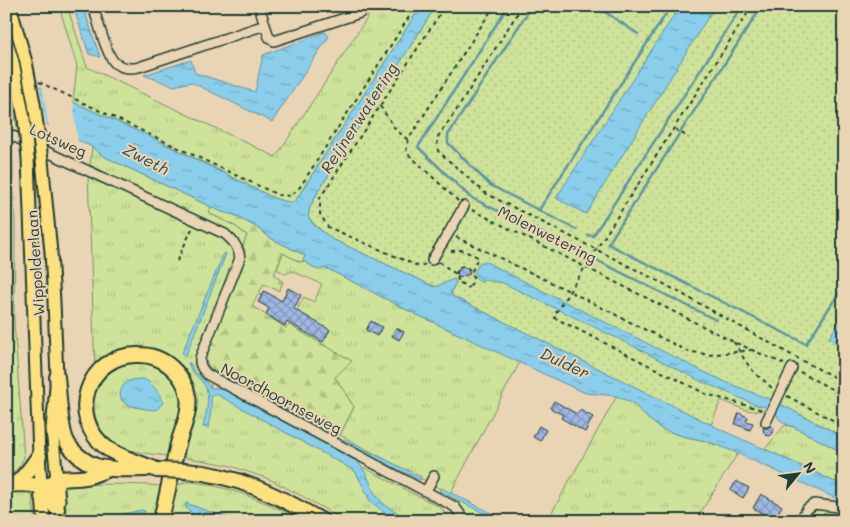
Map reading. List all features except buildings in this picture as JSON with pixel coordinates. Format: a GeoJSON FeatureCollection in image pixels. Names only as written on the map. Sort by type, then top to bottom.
{"type":"FeatureCollection","features":[{"type":"Feature","properties":{"kind":"highway"},"geometry":{"type":"LineString","coordinates":[[157,470],[107,448],[89,426],[85,401],[91,382],[101,369],[115,359],[133,355],[147,355],[163,361],[178,375],[186,388],[187,418],[178,446],[162,519]]}},
{"type":"Feature","properties":{"kind":"highway"},"geometry":{"type":"LineString","coordinates":[[57,378],[63,429],[68,443],[79,456],[88,462],[110,468],[214,474],[249,484],[279,497],[322,521]]}},
{"type":"Feature","properties":{"kind":"highway"},"geometry":{"type":"LineString","coordinates":[[10,484],[20,481],[39,456]]}},
{"type":"Feature","properties":{"kind":"highway"},"geometry":{"type":"LineString","coordinates":[[42,492],[57,480],[86,477],[110,468]]}},
{"type":"Feature","properties":{"kind":"highway"},"geometry":{"type":"LineString","coordinates":[[10,484],[34,485],[42,492],[57,515]]}},
{"type":"Feature","properties":{"kind":"main road","name":"Wippolderlaan"},"geometry":{"type":"LineString","coordinates":[[10,6],[26,62],[42,160],[53,280],[57,378],[52,429],[60,500],[57,515]]}},
{"type":"Feature","properties":{"kind":"main road","name":"Wippolderlaan"},"geometry":{"type":"LineString","coordinates":[[6,39],[13,62],[24,118],[28,158],[39,456],[44,521]]}},
{"type":"Feature","properties":{"kind":"street"},"geometry":{"type":"LineString","coordinates":[[94,6],[110,55],[115,63],[129,68],[139,67],[265,26]]}},
{"type":"Feature","properties":{"kind":"street"},"geometry":{"type":"LineString","coordinates":[[259,6],[269,37],[274,41],[360,13],[367,6]]}},
{"type":"Feature","properties":{"kind":"street","name":"Lotsweg"},"geometry":{"type":"LineString","coordinates":[[6,132],[99,175]]}},
{"type":"Feature","properties":{"kind":"street","name":"Noordhoornseweg"},"geometry":{"type":"LineString","coordinates":[[99,175],[225,234],[234,242],[239,250],[240,258],[199,362],[208,375],[455,507],[465,521]]}},
{"type":"Feature","properties":{"kind":"street"},"geometry":{"type":"LineString","coordinates":[[432,259],[464,206]]}},
{"type":"Feature","properties":{"kind":"street"},"geometry":{"type":"LineString","coordinates":[[766,422],[792,368]]}},
{"type":"Feature","properties":{"kind":"street"},"geometry":{"type":"LineString","coordinates":[[426,491],[434,476]]}},
{"type":"Feature","properties":{"kind":"street"},"geometry":{"type":"LineString","coordinates":[[800,521],[807,509],[814,504],[838,507],[844,510]]}},
{"type":"Feature","properties":{"kind":"path"},"geometry":{"type":"LineString","coordinates":[[32,78],[278,195],[291,196],[300,187],[416,6]]}},
{"type":"Feature","properties":{"kind":"path"},"geometry":{"type":"LineString","coordinates":[[445,6],[320,198],[320,214],[328,227],[420,267],[432,259],[456,275]]}},
{"type":"Feature","properties":{"kind":"path"},"geometry":{"type":"LineString","coordinates":[[380,106],[396,130],[408,140],[494,6]]}},
{"type":"Feature","properties":{"kind":"path"},"geometry":{"type":"LineString","coordinates":[[522,6],[437,138],[438,151],[485,193],[596,248],[844,382]]}},
{"type":"Feature","properties":{"kind":"path"},"geometry":{"type":"LineString","coordinates":[[752,6],[584,266],[555,314],[555,318],[706,394],[773,408]]}},
{"type":"Feature","properties":{"kind":"path"},"geometry":{"type":"LineString","coordinates":[[674,128],[689,138]]}},
{"type":"Feature","properties":{"kind":"path","name":"Molenwetering"},"geometry":{"type":"LineString","coordinates":[[408,140],[406,152],[464,206],[734,342],[792,368],[844,396]]}},
{"type":"Feature","properties":{"kind":"path"},"geometry":{"type":"LineString","coordinates":[[177,261],[197,220]]}},
{"type":"Feature","properties":{"kind":"path"},"geometry":{"type":"LineString","coordinates":[[448,234],[569,291],[687,351],[709,355],[753,349]]}},
{"type":"Feature","properties":{"kind":"path"},"geometry":{"type":"LineString","coordinates":[[451,251],[462,250],[478,257],[472,271],[473,277],[469,288],[457,281],[456,275],[459,267],[464,266],[472,271]]}},
{"type":"Feature","properties":{"kind":"path"},"geometry":{"type":"LineString","coordinates":[[734,342],[756,374],[773,388],[844,426]]}},
{"type":"Feature","properties":{"kind":"green space"},"geometry":{"type":"Polygon","coordinates":[[[59,6],[67,6],[87,67],[276,157],[375,6],[421,6],[295,201],[290,202],[268,196],[221,171],[73,102],[77,66],[59,6]]]}},
{"type":"Feature","properties":{"kind":"green space"},"geometry":{"type":"Polygon","coordinates":[[[436,6],[844,6],[844,437],[778,403],[770,408],[756,411],[743,409],[721,400],[711,425],[452,296],[451,292],[456,282],[437,287],[424,282],[332,239],[315,225],[308,217],[310,207],[319,190],[436,6]]]}},
{"type":"Feature","properties":{"kind":"green space"},"geometry":{"type":"Polygon","coordinates":[[[6,104],[13,108],[19,135],[6,129],[6,104]]]}},
{"type":"Feature","properties":{"kind":"green space"},"geometry":{"type":"Polygon","coordinates":[[[6,139],[12,142],[15,227],[14,322],[24,457],[17,469],[6,476],[6,139]]]}},
{"type":"Feature","properties":{"kind":"green space"},"geometry":{"type":"Polygon","coordinates":[[[92,147],[103,156],[211,207],[209,213],[235,226],[247,235],[243,246],[226,231],[90,165],[92,147]]]}},
{"type":"Feature","properties":{"kind":"green space"},"geometry":{"type":"Polygon","coordinates":[[[88,174],[224,238],[233,248],[235,258],[233,267],[199,345],[194,364],[199,373],[212,382],[209,391],[216,392],[347,466],[357,469],[365,468],[440,507],[451,521],[345,521],[269,479],[228,465],[180,457],[192,401],[158,355],[95,370],[88,174]]]}},
{"type":"Feature","properties":{"kind":"green space"},"geometry":{"type":"Polygon","coordinates":[[[211,207],[222,212],[234,214],[272,239],[306,256],[300,262],[283,253],[274,275],[283,282],[279,291],[264,284],[252,306],[286,328],[289,325],[352,361],[335,377],[354,407],[340,435],[210,369],[205,359],[207,348],[244,260],[245,251],[243,246],[247,235],[235,226],[209,213],[211,207]]]}},
{"type":"Feature","properties":{"kind":"green space"},"geometry":{"type":"Polygon","coordinates":[[[283,253],[318,269],[326,268],[409,311],[520,362],[450,494],[340,435],[354,407],[334,377],[351,361],[289,325],[304,297],[314,302],[322,284],[292,271],[285,274],[277,269],[283,253]]]}},
{"type":"Feature","properties":{"kind":"green space"},"geometry":{"type":"Polygon","coordinates":[[[132,362],[145,362],[154,365],[172,378],[179,391],[181,398],[180,418],[169,456],[142,453],[116,444],[101,429],[97,420],[94,400],[100,381],[112,369],[132,362]]]}},
{"type":"Feature","properties":{"kind":"green space"},"geometry":{"type":"Polygon","coordinates":[[[617,396],[634,404],[646,417],[682,436],[706,441],[738,453],[695,521],[547,521],[617,396]]]}},
{"type":"Feature","properties":{"kind":"green space"},"geometry":{"type":"Polygon","coordinates":[[[785,425],[794,427],[844,453],[844,486],[765,449],[785,425]]]}},
{"type":"Feature","properties":{"kind":"green space"},"geometry":{"type":"Polygon","coordinates":[[[184,481],[231,490],[303,521],[240,521],[186,503],[185,506],[201,521],[186,521],[178,516],[173,521],[168,514],[174,484],[183,484],[184,481]]]}},
{"type":"Feature","properties":{"kind":"green space"},"geometry":{"type":"Polygon","coordinates":[[[63,485],[161,486],[157,507],[151,521],[143,521],[145,515],[104,519],[103,521],[67,521],[63,485]]]}},
{"type":"Feature","properties":{"kind":"green space"},"geometry":{"type":"Polygon","coordinates":[[[6,489],[30,489],[35,521],[6,521],[6,489]]]}},
{"type":"Feature","properties":{"kind":"green space"},"geometry":{"type":"Polygon","coordinates":[[[450,494],[505,521],[471,521],[450,494]]]}},
{"type":"Feature","properties":{"kind":"green space"},"geometry":{"type":"Polygon","coordinates":[[[822,508],[830,508],[844,513],[844,521],[802,521],[807,514],[822,508]]]}},
{"type":"Feature","properties":{"kind":"water"},"geometry":{"type":"Polygon","coordinates":[[[73,6],[83,6],[100,57],[89,54],[73,6]]]}},
{"type":"Feature","properties":{"kind":"water"},"geometry":{"type":"Polygon","coordinates":[[[421,6],[436,6],[319,190],[310,207],[308,217],[314,225],[332,239],[435,287],[454,279],[456,282],[451,292],[452,296],[730,434],[844,486],[844,502],[730,450],[706,441],[661,429],[634,404],[617,396],[586,393],[574,388],[409,311],[326,268],[318,270],[303,261],[305,255],[272,239],[256,227],[234,215],[222,212],[103,156],[92,147],[6,104],[6,72],[153,138],[276,199],[291,203],[295,201],[421,6]]]}},
{"type":"Feature","properties":{"kind":"water"},"geometry":{"type":"Polygon","coordinates":[[[680,6],[715,6],[586,214],[556,198],[680,6]]]}},
{"type":"Feature","properties":{"kind":"water"},"geometry":{"type":"Polygon","coordinates":[[[325,32],[329,36],[272,122],[191,82],[174,86],[144,75],[191,60],[195,73],[255,92],[263,55],[325,32]]]}},
{"type":"Feature","properties":{"kind":"water"},"geometry":{"type":"Polygon","coordinates":[[[224,253],[226,254],[186,355],[182,353],[224,253]]]}},
{"type":"Feature","properties":{"kind":"water"},"geometry":{"type":"Polygon","coordinates":[[[480,262],[486,262],[696,368],[774,401],[771,408],[756,405],[698,380],[629,344],[503,283],[484,280],[480,282],[475,278],[475,271],[480,262]]]}},
{"type":"Feature","properties":{"kind":"water"},"geometry":{"type":"Polygon","coordinates":[[[844,314],[844,344],[842,346],[829,338],[844,314]]]}},
{"type":"Feature","properties":{"kind":"water"},"geometry":{"type":"Polygon","coordinates":[[[188,363],[211,388],[221,388],[358,462],[366,473],[375,494],[385,505],[412,521],[399,521],[370,501],[355,471],[216,394],[211,395],[208,428],[203,427],[208,404],[206,387],[192,371],[188,363]]]}},
{"type":"Feature","properties":{"kind":"water"},"geometry":{"type":"Polygon","coordinates":[[[210,370],[339,437],[338,440],[209,373],[210,370]]]}},
{"type":"Feature","properties":{"kind":"water"},"geometry":{"type":"Polygon","coordinates":[[[144,379],[160,395],[163,403],[156,410],[128,405],[122,400],[120,394],[127,382],[144,379]]]}},
{"type":"Feature","properties":{"kind":"water"},"geometry":{"type":"Polygon","coordinates":[[[778,403],[844,437],[844,453],[782,422],[775,411],[778,403]]]}},
{"type":"Feature","properties":{"kind":"water"},"geometry":{"type":"Polygon","coordinates":[[[343,439],[421,477],[420,480],[341,442],[343,439]]]}},
{"type":"Feature","properties":{"kind":"water"},"geometry":{"type":"Polygon","coordinates":[[[441,488],[508,521],[500,521],[439,491],[441,488]]]}},
{"type":"Feature","properties":{"kind":"water"},"geometry":{"type":"Polygon","coordinates":[[[186,503],[240,521],[201,521],[193,515],[185,505],[186,503]]]}},
{"type":"Feature","properties":{"kind":"water"},"geometry":{"type":"Polygon","coordinates":[[[141,510],[145,511],[143,521],[103,521],[110,517],[141,510]]]}},
{"type":"Feature","properties":{"kind":"pier"},"geometry":{"type":"Polygon","coordinates":[[[6,69],[39,84],[47,127],[15,111],[6,69]]]}},
{"type":"Feature","properties":{"kind":"pier"},"geometry":{"type":"Polygon","coordinates":[[[42,85],[73,99],[78,143],[49,128],[42,85]]]}},
{"type":"Feature","properties":{"kind":"waterway"},"geometry":{"type":"LineString","coordinates":[[508,6],[418,147],[470,197],[716,320]]}},
{"type":"Feature","properties":{"kind":"waterway"},"geometry":{"type":"LineString","coordinates":[[532,6],[448,135],[448,143],[490,185],[577,230]]}},
{"type":"Feature","properties":{"kind":"waterway"},"geometry":{"type":"LineString","coordinates":[[596,6],[638,34]]}},
{"type":"Feature","properties":{"kind":"waterway"},"geometry":{"type":"LineString","coordinates":[[539,210],[671,6]]}},
{"type":"Feature","properties":{"kind":"waterway"},"geometry":{"type":"LineString","coordinates":[[588,235],[593,236],[742,6]]}},
{"type":"Feature","properties":{"kind":"waterway"},"geometry":{"type":"LineString","coordinates":[[762,6],[608,244],[806,344],[844,285]]}},
{"type":"Feature","properties":{"kind":"water label","name":"Reijnerwatering"},"geometry":{"type":"Point","coordinates":[359,118]}},
{"type":"Feature","properties":{"kind":"water label","name":"Zweth"},"geometry":{"type":"Point","coordinates":[146,159]}},
{"type":"Feature","properties":{"kind":"water label","name":"Dulder"},"geometry":{"type":"Point","coordinates":[565,363]}}]}
